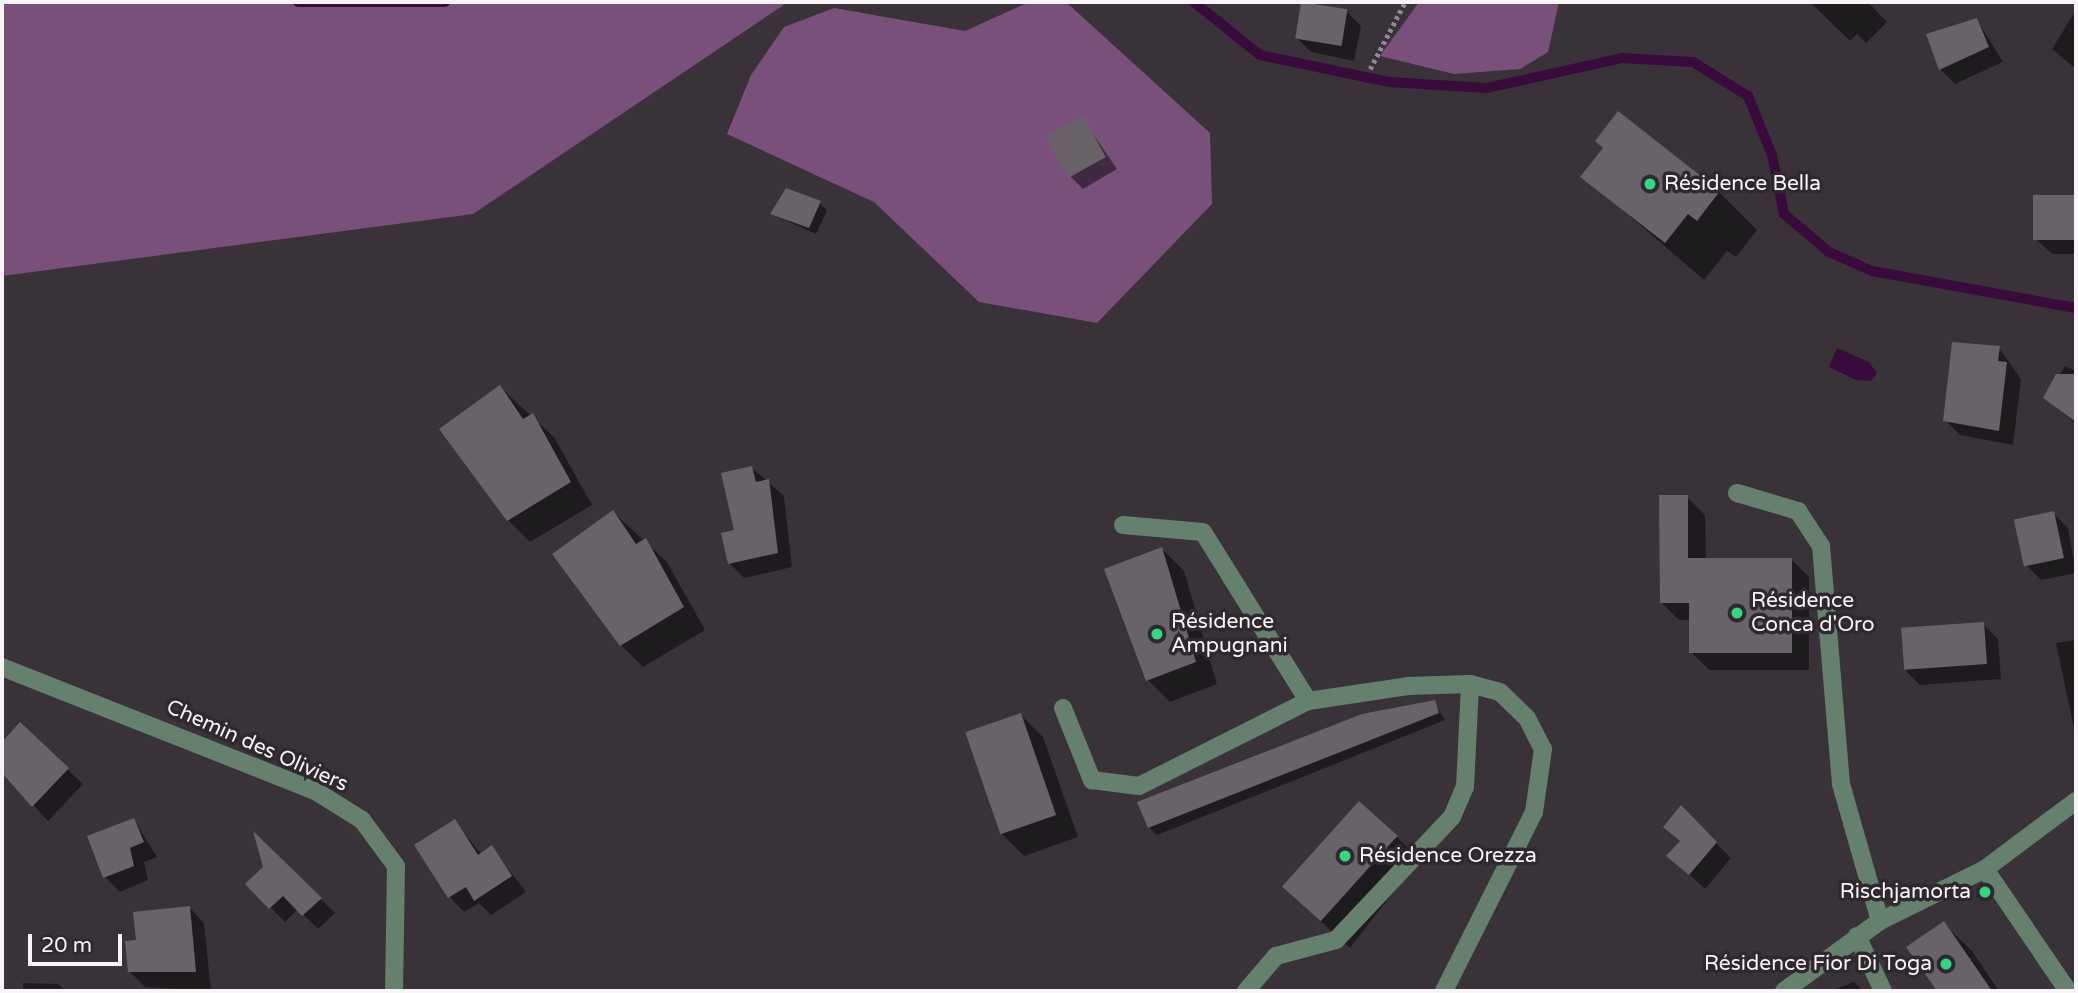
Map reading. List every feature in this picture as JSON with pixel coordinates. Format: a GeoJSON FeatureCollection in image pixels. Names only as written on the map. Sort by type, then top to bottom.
{"type":"FeatureCollection","features":[{"type":"Feature","properties":{"kind":"street"},"geometry":{"type":"LineString","coordinates":[[1737,493],[1798,511],[1821,546],[1841,784],[1880,921]]}},
{"type":"Feature","properties":{"kind":"street"},"geometry":{"type":"LineString","coordinates":[[1123,525],[1203,533],[1308,701]]}},
{"type":"Feature","properties":{"kind":"street","name":"Chemin des Oliviers"},"geometry":{"type":"LineString","coordinates":[[2,667],[317,792],[362,820],[396,866],[394,991]]}},
{"type":"Feature","properties":{"kind":"street"},"geometry":{"type":"LineString","coordinates":[[1246,991],[1276,956],[1336,940],[1452,817],[1465,787],[1470,684]]}},
{"type":"Feature","properties":{"kind":"street"},"geometry":{"type":"LineString","coordinates":[[1063,708],[1093,780],[1139,786],[1308,701],[1408,686],[1470,684],[1500,692],[1527,718],[1543,750],[1534,812],[1444,991]]}},
{"type":"Feature","properties":{"kind":"street"},"geometry":{"type":"LineString","coordinates":[[1784,991],[1880,921],[1985,869],[2076,801]]}},
{"type":"Feature","properties":{"kind":"street"},"geometry":{"type":"LineString","coordinates":[[1985,869],[2068,991]]}},
{"type":"Feature","properties":{"kind":"street"},"geometry":{"type":"LineString","coordinates":[[1857,936],[1883,991]]}},
{"type":"Feature","properties":{"kind":"path"},"geometry":{"type":"LineString","coordinates":[[1370,69],[1405,2]]}},
{"type":"Feature","properties":{"kind":"shaded area"},"geometry":{"type":"Polygon","coordinates":[[[2,2],[788,2],[473,214],[2,276],[2,2]]]}},
{"type":"Feature","properties":{"kind":"shaded area"},"geometry":{"type":"Polygon","coordinates":[[[1029,2],[1066,2],[1210,133],[1212,204],[1097,323],[979,302],[874,202],[727,134],[751,75],[784,27],[834,8],[965,31],[1029,2]]]}},
{"type":"Feature","properties":{"kind":"shaded area"},"geometry":{"type":"Polygon","coordinates":[[[1419,2],[1559,2],[1548,52],[1520,69],[1454,74],[1380,56],[1419,2]]]}},
{"type":"Feature","properties":{"kind":"shaded area"},"geometry":{"type":"Polygon","coordinates":[[[1837,348],[1869,362],[1877,373],[1871,381],[1856,380],[1829,367],[1837,348]]]}},
{"type":"Feature","properties":{"kind":"building"},"geometry":{"type":"Polygon","coordinates":[[[1301,2],[1347,9],[1342,46],[1295,39],[1301,2]]]}},
{"type":"Feature","properties":{"kind":"building"},"geometry":{"type":"Polygon","coordinates":[[[1977,18],[1989,47],[1939,70],[1926,34],[1977,18]]]}},
{"type":"Feature","properties":{"kind":"building","name":"Résidence Bella"},"geometry":{"type":"Polygon","coordinates":[[[1618,111],[1720,191],[1697,221],[1688,214],[1665,243],[1580,177],[1603,148],[1595,141],[1618,111]]]}},
{"type":"Feature","properties":{"kind":"building"},"geometry":{"type":"Polygon","coordinates":[[[1083,116],[1106,157],[1068,178],[1045,137],[1083,116]]]}},
{"type":"Feature","properties":{"kind":"building"},"geometry":{"type":"Polygon","coordinates":[[[786,188],[821,201],[809,228],[770,214],[786,188]]]}},
{"type":"Feature","properties":{"kind":"building"},"geometry":{"type":"Polygon","coordinates":[[[2033,195],[2076,195],[2076,240],[2033,240],[2033,195]]]}},
{"type":"Feature","properties":{"kind":"building"},"geometry":{"type":"Polygon","coordinates":[[[1952,342],[2000,346],[1998,361],[2007,362],[1999,431],[1943,421],[1952,342]]]}},
{"type":"Feature","properties":{"kind":"building"},"geometry":{"type":"Polygon","coordinates":[[[2056,374],[2076,374],[2076,422],[2043,398],[2056,374]]]}},
{"type":"Feature","properties":{"kind":"building"},"geometry":{"type":"Polygon","coordinates":[[[500,385],[523,419],[533,413],[571,482],[507,521],[439,429],[500,385]]]}},
{"type":"Feature","properties":{"kind":"building"},"geometry":{"type":"Polygon","coordinates":[[[752,466],[756,482],[769,479],[778,553],[728,564],[721,533],[734,530],[721,473],[752,466]]]}},
{"type":"Feature","properties":{"kind":"building","name":"Résidence Conca d'Oro"},"geometry":{"type":"Polygon","coordinates":[[[1659,495],[1688,495],[1688,558],[1792,558],[1792,653],[1689,653],[1689,603],[1660,603],[1659,495]]]}},
{"type":"Feature","properties":{"kind":"building"},"geometry":{"type":"Polygon","coordinates":[[[613,510],[636,544],[646,538],[684,607],[620,646],[552,554],[613,510]]]}},
{"type":"Feature","properties":{"kind":"building"},"geometry":{"type":"Polygon","coordinates":[[[2054,511],[2064,558],[2024,566],[2014,520],[2054,511]]]}},
{"type":"Feature","properties":{"kind":"building","name":"Résidence Ampugnani"},"geometry":{"type":"Polygon","coordinates":[[[1162,547],[1196,662],[1146,681],[1104,569],[1162,547]]]}},
{"type":"Feature","properties":{"kind":"building"},"geometry":{"type":"Polygon","coordinates":[[[1984,622],[1987,664],[1904,670],[1901,628],[1984,622]]]}},
{"type":"Feature","properties":{"kind":"building"},"geometry":{"type":"Polygon","coordinates":[[[1435,700],[1439,713],[1148,828],[1137,802],[1362,714],[1435,700]]]}},
{"type":"Feature","properties":{"kind":"building"},"geometry":{"type":"Polygon","coordinates":[[[1021,713],[1056,815],[1000,834],[965,732],[1021,713]]]}},
{"type":"Feature","properties":{"kind":"building"},"geometry":{"type":"Polygon","coordinates":[[[20,722],[69,768],[32,807],[2,773],[2,742],[20,722]]]}},
{"type":"Feature","properties":{"kind":"building","name":"Résidence Orezza"},"geometry":{"type":"Polygon","coordinates":[[[1359,801],[1398,836],[1321,921],[1282,886],[1359,801]]]}},
{"type":"Feature","properties":{"kind":"building"},"geometry":{"type":"Polygon","coordinates":[[[1681,805],[1717,842],[1689,875],[1666,856],[1680,841],[1663,827],[1681,805]]]}},
{"type":"Feature","properties":{"kind":"building"},"geometry":{"type":"Polygon","coordinates":[[[134,818],[144,842],[130,848],[134,866],[103,878],[87,836],[134,818]]]}},
{"type":"Feature","properties":{"kind":"building"},"geometry":{"type":"Polygon","coordinates":[[[455,819],[478,855],[492,845],[512,876],[474,901],[466,887],[448,898],[414,845],[455,819]]]}},
{"type":"Feature","properties":{"kind":"building"},"geometry":{"type":"Polygon","coordinates":[[[253,831],[322,898],[302,916],[283,896],[269,909],[245,884],[263,867],[253,831]]]}},
{"type":"Feature","properties":{"kind":"building"},"geometry":{"type":"Polygon","coordinates":[[[190,906],[196,972],[128,972],[125,941],[136,940],[133,912],[190,906]]]}},
{"type":"Feature","properties":{"kind":"building","name":"Résidence Fior Di Toga"},"geometry":{"type":"Polygon","coordinates":[[[1944,921],[1992,991],[1937,991],[1906,947],[1944,921]]]}},
{"type":"Feature","properties":{"kind":"waterway"},"geometry":{"type":"LineString","coordinates":[[298,2],[445,2]]}},
{"type":"Feature","properties":{"kind":"waterway"},"geometry":{"type":"LineString","coordinates":[[1194,2],[1260,55],[1389,82],[1487,88],[1622,58],[1693,62],[1748,96],[1772,155],[1784,214],[1829,252],[1872,271],[2076,308]]}},
{"type":"Feature","properties":{"kind":"place","name":"Résidence Bella"},"geometry":{"type":"Point","coordinates":[1650,184]}},
{"type":"Feature","properties":{"kind":"place","name":"Résidence Conca d'Oro"},"geometry":{"type":"Point","coordinates":[1737,613]}},
{"type":"Feature","properties":{"kind":"place","name":"Résidence Ampugnani"},"geometry":{"type":"Point","coordinates":[1157,634]}},
{"type":"Feature","properties":{"kind":"place","name":"Résidence Orezza"},"geometry":{"type":"Point","coordinates":[1345,856]}},
{"type":"Feature","properties":{"kind":"place","name":"Rischjamorta"},"geometry":{"type":"Point","coordinates":[1985,892]}},
{"type":"Feature","properties":{"kind":"place","name":"Résidence Fior Di Toga"},"geometry":{"type":"Point","coordinates":[1946,964]}}]}
